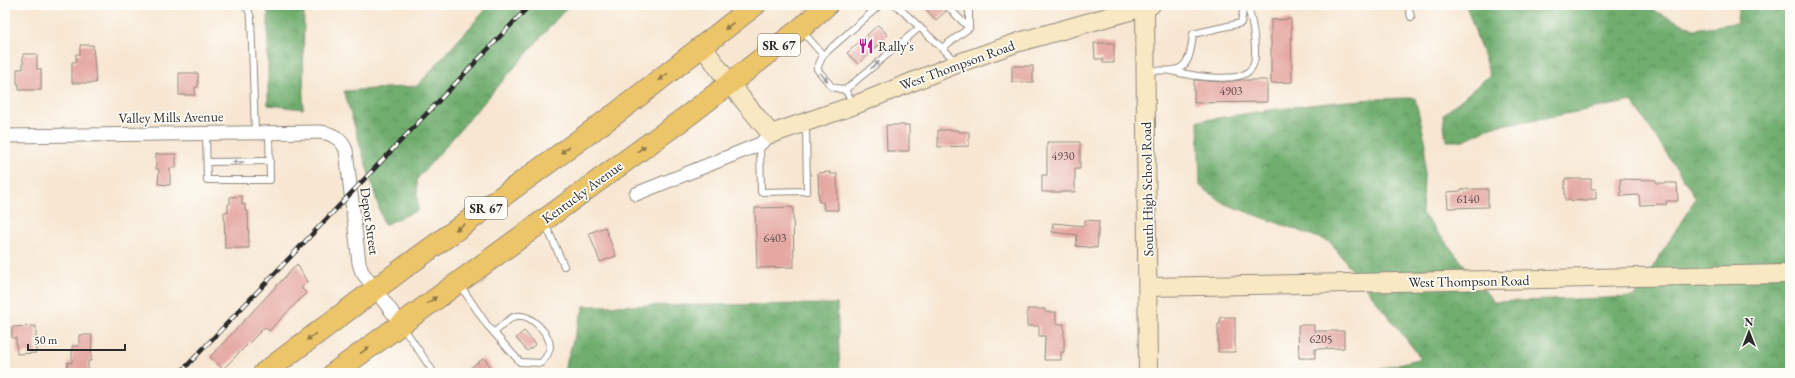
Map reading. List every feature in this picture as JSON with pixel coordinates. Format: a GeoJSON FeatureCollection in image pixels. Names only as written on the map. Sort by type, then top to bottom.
{"type":"FeatureCollection","features":[{"type":"Feature","properties":{"kind":"main road","name":"SR 67"},"geometry":{"type":"LineString","coordinates":[[264,373],[618,112],[755,5]]}},
{"type":"Feature","properties":{"kind":"main road","name":"Kentucky Avenue"},"geometry":{"type":"LineString","coordinates":[[334,373],[730,83],[827,5]]}},
{"type":"Feature","properties":{"kind":"main road","name":"West Thompson Road"},"geometry":{"type":"LineString","coordinates":[[766,139],[806,122],[850,97],[1049,33],[1147,5]]}},
{"type":"Feature","properties":{"kind":"main road","name":"South High School Road"},"geometry":{"type":"LineString","coordinates":[[1147,5],[1148,373]]}},
{"type":"Feature","properties":{"kind":"main road"},"geometry":{"type":"LineString","coordinates":[[703,47],[730,83],[766,139]]}},
{"type":"Feature","properties":{"kind":"main road","name":"West Thompson Road"},"geometry":{"type":"LineString","coordinates":[[1148,287],[1790,274]]}},
{"type":"Feature","properties":{"kind":"street","name":"Valley Mills Avenue"},"geometry":{"type":"LineString","coordinates":[[5,136],[320,132],[336,137]]}},
{"type":"Feature","properties":{"kind":"street","name":"Depot Street"},"geometry":{"type":"LineString","coordinates":[[336,137],[342,142],[346,150],[358,259],[362,272],[401,324]]}},
{"type":"Feature","properties":{"kind":"street","name":"West Thompson Road"},"geometry":{"type":"LineString","coordinates":[[636,194],[766,139]]}},
{"type":"Feature","properties":{"kind":"lane"},"geometry":{"type":"LineString","coordinates":[[243,5],[248,9],[250,18],[255,132]]}},
{"type":"Feature","properties":{"kind":"lane"},"geometry":{"type":"LineString","coordinates":[[880,5],[823,55],[817,68],[832,87],[850,97],[919,28]]}},
{"type":"Feature","properties":{"kind":"lane"},"geometry":{"type":"LineString","coordinates":[[1170,71],[1178,69],[1187,63],[1191,54],[1193,34],[1241,23],[1245,5]]}},
{"type":"Feature","properties":{"kind":"lane"},"geometry":{"type":"LineString","coordinates":[[1146,70],[1170,71],[1196,76],[1228,77],[1243,74],[1249,71],[1255,59],[1254,30],[1245,5]]}},
{"type":"Feature","properties":{"kind":"lane"},"geometry":{"type":"LineString","coordinates":[[1408,5],[1411,17]]}},
{"type":"Feature","properties":{"kind":"lane"},"geometry":{"type":"LineString","coordinates":[[900,6],[919,28],[958,63]]}},
{"type":"Feature","properties":{"kind":"lane"},"geometry":{"type":"LineString","coordinates":[[969,6],[969,28]]}},
{"type":"Feature","properties":{"kind":"lane"},"geometry":{"type":"LineString","coordinates":[[949,8],[969,28]]}},
{"type":"Feature","properties":{"kind":"lane"},"geometry":{"type":"LineString","coordinates":[[800,28],[823,55]]}},
{"type":"Feature","properties":{"kind":"lane"},"geometry":{"type":"LineString","coordinates":[[942,48],[969,28]]}},
{"type":"Feature","properties":{"kind":"lane"},"geometry":{"type":"LineString","coordinates":[[766,139],[761,192],[807,191],[806,122]]}},
{"type":"Feature","properties":{"kind":"lane"},"geometry":{"type":"LineString","coordinates":[[206,133],[207,180],[270,180],[269,132]]}},
{"type":"Feature","properties":{"kind":"lane"},"geometry":{"type":"LineString","coordinates":[[207,162],[270,161]]}},
{"type":"Feature","properties":{"kind":"lane"},"geometry":{"type":"LineString","coordinates":[[543,220],[564,266]]}},
{"type":"Feature","properties":{"kind":"lane"},"geometry":{"type":"LineString","coordinates":[[458,282],[494,333],[520,362],[541,364],[546,358],[550,348],[546,334],[529,318],[517,316],[512,318],[494,333]]}},
{"type":"Feature","properties":{"kind":"lane"},"geometry":{"type":"LineString","coordinates":[[401,324],[432,370],[428,373]]}},
{"type":"Feature","properties":{"kind":"green space"},"geometry":{"type":"Polygon","coordinates":[[[268,5],[304,5],[303,109],[268,105],[268,5]]]}},
{"type":"Feature","properties":{"kind":"green space"},"geometry":{"type":"Polygon","coordinates":[[[490,5],[569,5],[417,179],[418,210],[384,225],[344,91],[417,86],[490,5]]]}},
{"type":"Feature","properties":{"kind":"green space"},"geometry":{"type":"Polygon","coordinates":[[[1466,5],[1641,5],[1694,29],[1736,23],[1740,5],[1790,5],[1790,373],[1365,373],[1421,358],[1330,242],[1225,204],[1200,186],[1198,121],[1333,102],[1415,98],[1426,144],[1422,213],[1494,302],[1634,297],[1696,198],[1632,101],[1545,118],[1494,126],[1462,141],[1446,141],[1443,115],[1490,75],[1466,5]]]}},
{"type":"Feature","properties":{"kind":"green space"},"geometry":{"type":"Polygon","coordinates":[[[837,304],[840,373],[563,373],[584,306],[837,304]]]}},
{"type":"Feature","properties":{"kind":"building"},"geometry":{"type":"Polygon","coordinates":[[[922,5],[946,5],[946,11],[936,20],[922,5]]]}},
{"type":"Feature","properties":{"kind":"building"},"geometry":{"type":"Polygon","coordinates":[[[1291,19],[1292,82],[1271,83],[1271,20],[1291,19]]]}},
{"type":"Feature","properties":{"kind":"building","name":"Rally's"},"geometry":{"type":"Polygon","coordinates":[[[878,25],[888,35],[858,64],[847,53],[878,25]]]}},
{"type":"Feature","properties":{"kind":"building"},"geometry":{"type":"Polygon","coordinates":[[[1094,43],[1114,43],[1114,63],[1103,63],[1103,59],[1095,59],[1094,43]]]}},
{"type":"Feature","properties":{"kind":"building"},"geometry":{"type":"Polygon","coordinates":[[[80,45],[93,45],[96,83],[72,83],[72,62],[76,62],[76,54],[80,54],[80,45]]]}},
{"type":"Feature","properties":{"kind":"building"},"geometry":{"type":"Polygon","coordinates":[[[23,54],[37,54],[37,69],[41,69],[41,90],[19,90],[19,84],[17,84],[17,69],[23,69],[23,54]]]}},
{"type":"Feature","properties":{"kind":"building"},"geometry":{"type":"Polygon","coordinates":[[[1012,66],[1033,66],[1033,82],[1012,82],[1012,66]]]}},
{"type":"Feature","properties":{"kind":"building"},"geometry":{"type":"Polygon","coordinates":[[[179,73],[198,73],[198,87],[195,87],[195,95],[179,95],[179,73]]]}},
{"type":"Feature","properties":{"kind":"building"},"geometry":{"type":"Polygon","coordinates":[[[1194,80],[1223,82],[1267,80],[1267,102],[1194,103],[1194,80]]]}},
{"type":"Feature","properties":{"kind":"building"},"geometry":{"type":"Polygon","coordinates":[[[886,125],[909,125],[909,151],[887,151],[886,125]]]}},
{"type":"Feature","properties":{"kind":"building"},"geometry":{"type":"Polygon","coordinates":[[[938,130],[959,130],[959,132],[969,132],[969,146],[938,147],[938,130]]]}},
{"type":"Feature","properties":{"kind":"building"},"geometry":{"type":"Polygon","coordinates":[[[1047,142],[1080,142],[1080,169],[1075,169],[1075,192],[1042,192],[1042,175],[1047,175],[1047,142]]]}},
{"type":"Feature","properties":{"kind":"building"},"geometry":{"type":"Polygon","coordinates":[[[156,154],[176,154],[176,168],[170,168],[170,185],[158,184],[159,169],[156,169],[156,154]]]}},
{"type":"Feature","properties":{"kind":"building"},"geometry":{"type":"Polygon","coordinates":[[[830,172],[830,174],[837,174],[838,210],[824,210],[823,202],[819,202],[818,173],[830,172]]]}},
{"type":"Feature","properties":{"kind":"building"},"geometry":{"type":"Polygon","coordinates":[[[1565,179],[1591,179],[1591,189],[1596,189],[1596,199],[1588,199],[1588,201],[1565,200],[1565,179]]]}},
{"type":"Feature","properties":{"kind":"building"},"geometry":{"type":"Polygon","coordinates":[[[1620,179],[1656,180],[1656,183],[1677,183],[1678,201],[1666,201],[1667,204],[1640,205],[1639,195],[1621,196],[1620,179]]]}},
{"type":"Feature","properties":{"kind":"building"},"geometry":{"type":"Polygon","coordinates":[[[1461,189],[1488,189],[1488,207],[1448,208],[1447,192],[1461,191],[1461,189]]]}},
{"type":"Feature","properties":{"kind":"building"},"geometry":{"type":"Polygon","coordinates":[[[242,196],[242,204],[245,204],[245,211],[248,211],[249,248],[225,248],[224,212],[228,212],[230,197],[242,196]]]}},
{"type":"Feature","properties":{"kind":"building"},"geometry":{"type":"Polygon","coordinates":[[[793,207],[794,267],[757,268],[755,208],[793,207]]]}},
{"type":"Feature","properties":{"kind":"building"},"geometry":{"type":"Polygon","coordinates":[[[1085,220],[1099,221],[1097,248],[1076,246],[1077,235],[1052,232],[1053,223],[1084,226],[1085,220]]]}},
{"type":"Feature","properties":{"kind":"building"},"geometry":{"type":"Polygon","coordinates":[[[605,227],[616,256],[600,262],[589,233],[605,227]]]}},
{"type":"Feature","properties":{"kind":"building"},"geometry":{"type":"Polygon","coordinates":[[[297,264],[307,282],[301,288],[306,293],[269,331],[265,327],[223,369],[210,357],[297,264]]]}},
{"type":"Feature","properties":{"kind":"building"},"geometry":{"type":"Polygon","coordinates":[[[1027,309],[1045,309],[1045,312],[1056,312],[1056,324],[1064,324],[1064,352],[1061,352],[1061,360],[1044,360],[1045,336],[1039,336],[1039,326],[1027,326],[1027,309]]]}},
{"type":"Feature","properties":{"kind":"building"},"geometry":{"type":"Polygon","coordinates":[[[1220,317],[1235,317],[1235,352],[1218,352],[1218,324],[1220,324],[1220,317]]]}},
{"type":"Feature","properties":{"kind":"building"},"geometry":{"type":"Polygon","coordinates":[[[1298,325],[1314,325],[1314,331],[1344,331],[1344,348],[1315,349],[1315,358],[1299,358],[1298,325]]]}},
{"type":"Feature","properties":{"kind":"building"},"geometry":{"type":"Polygon","coordinates":[[[36,326],[36,353],[17,354],[16,338],[12,338],[12,327],[36,326]]]}},
{"type":"Feature","properties":{"kind":"building"},"geometry":{"type":"Polygon","coordinates":[[[524,331],[536,344],[527,351],[516,338],[524,331]]]}},
{"type":"Feature","properties":{"kind":"building"},"geometry":{"type":"Polygon","coordinates":[[[79,335],[92,335],[91,361],[88,361],[88,373],[67,373],[68,362],[72,363],[72,346],[79,346],[79,335]]]}},
{"type":"Feature","properties":{"kind":"building"},"geometry":{"type":"Polygon","coordinates":[[[484,358],[495,373],[463,373],[484,358]]]}},
{"type":"Feature","properties":{"kind":"railway"},"geometry":{"type":"LineString","coordinates":[[180,373],[530,5]]}},
{"type":"Feature","properties":{"kind":"place","name":"Rally's"},"geometry":{"type":"Point","coordinates":[866,46]}}]}
